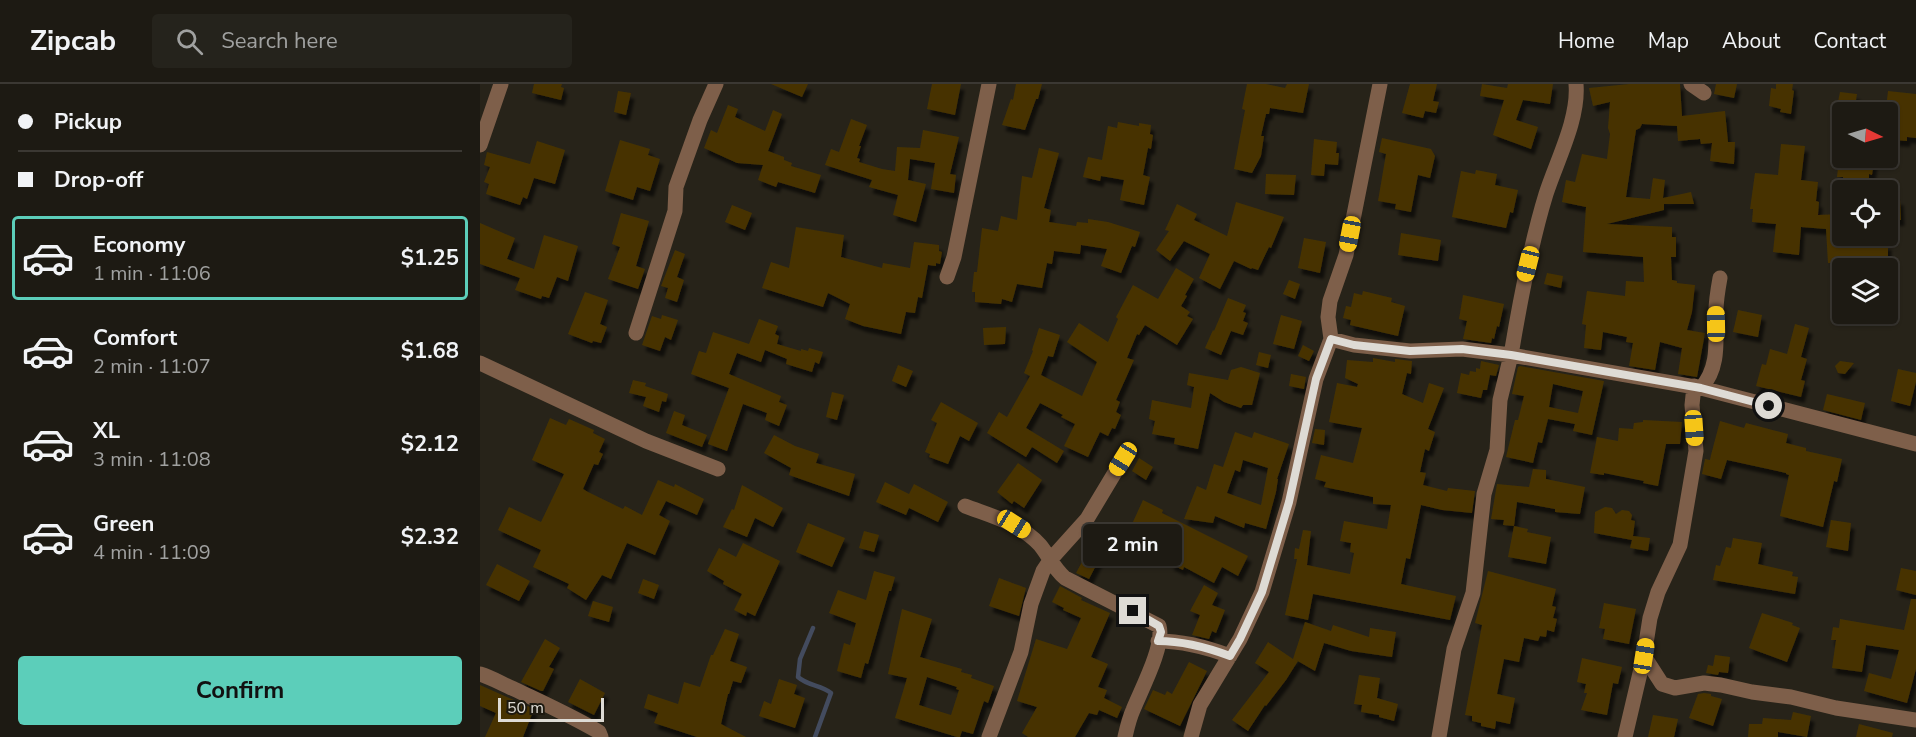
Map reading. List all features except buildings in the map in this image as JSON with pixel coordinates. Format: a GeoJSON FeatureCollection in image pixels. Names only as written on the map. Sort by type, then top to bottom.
{"type":"FeatureCollection","features":[{"type":"Feature","properties":{"kind":"street"},"geometry":{"type":"LineString","coordinates":[[480,145],[501,84]]}},
{"type":"Feature","properties":{"kind":"street"},"geometry":{"type":"LineString","coordinates":[[636,333],[675,211],[676,187],[700,120],[716,84]]}},
{"type":"Feature","properties":{"kind":"street"},"geometry":{"type":"LineString","coordinates":[[947,277],[954,257],[989,84]]}},
{"type":"Feature","properties":{"kind":"street"},"geometry":{"type":"LineString","coordinates":[[1206,737],[1193,730],[1200,705],[1240,639],[1262,592],[1289,502],[1316,379],[1331,339],[1328,317],[1330,301],[1346,255],[1380,84]]}},
{"type":"Feature","properties":{"kind":"street"},"geometry":{"type":"LineString","coordinates":[[1439,737],[1454,649],[1473,593],[1484,494],[1497,450],[1500,400],[1511,355],[1523,287],[1546,195],[1568,135],[1577,96],[1576,84]]}},
{"type":"Feature","properties":{"kind":"street"},"geometry":{"type":"LineString","coordinates":[[1691,84],[1704,93]]}},
{"type":"Feature","properties":{"kind":"street"},"geometry":{"type":"LineString","coordinates":[[1625,737],[1653,609],[1658,592],[1680,545],[1696,451],[1692,405],[1697,387],[1713,370],[1720,278]]}},
{"type":"Feature","properties":{"kind":"street"},"geometry":{"type":"LineString","coordinates":[[1331,339],[1354,345],[1410,351],[1462,349],[1511,355],[1697,387],[1916,444]]}},
{"type":"Feature","properties":{"kind":"street"},"geometry":{"type":"LineString","coordinates":[[480,363],[646,441],[718,469]]}},
{"type":"Feature","properties":{"kind":"street"},"geometry":{"type":"LineString","coordinates":[[989,737],[1021,652],[1031,604],[1043,572],[1051,559],[1087,519],[1123,459]]}},
{"type":"Feature","properties":{"kind":"street"},"geometry":{"type":"LineString","coordinates":[[964,506],[1014,524],[1029,534],[1051,559],[1056,570],[1065,578],[1159,626],[1161,632],[1150,670],[1132,711],[1125,737]]}},
{"type":"Feature","properties":{"kind":"street"},"geometry":{"type":"LineString","coordinates":[[1158,641],[1176,641],[1210,648],[1230,656]]}},
{"type":"Feature","properties":{"kind":"street"},"geometry":{"type":"LineString","coordinates":[[1644,656],[1662,684],[1675,688],[1704,683],[1721,685],[1791,697],[1836,708],[1916,720]]}},
{"type":"Feature","properties":{"kind":"street"},"geometry":{"type":"LineString","coordinates":[[480,674],[501,681],[578,719],[599,732],[601,737]]}},
{"type":"Feature","properties":{"kind":"waterway"},"geometry":{"type":"LineString","coordinates":[[813,628],[800,659],[798,677],[831,693],[815,737]]}},
{"type":"Feature","properties":{"kind":"route"},"geometry":{"type":"LineString","coordinates":[[1133,611],[1159,626],[1161,632],[1158,641],[1176,641],[1210,648],[1230,656],[1262,592],[1289,502],[1316,379],[1331,339],[1354,345],[1410,351],[1462,349],[1511,355],[1701,388],[1769,406]]}}]}
